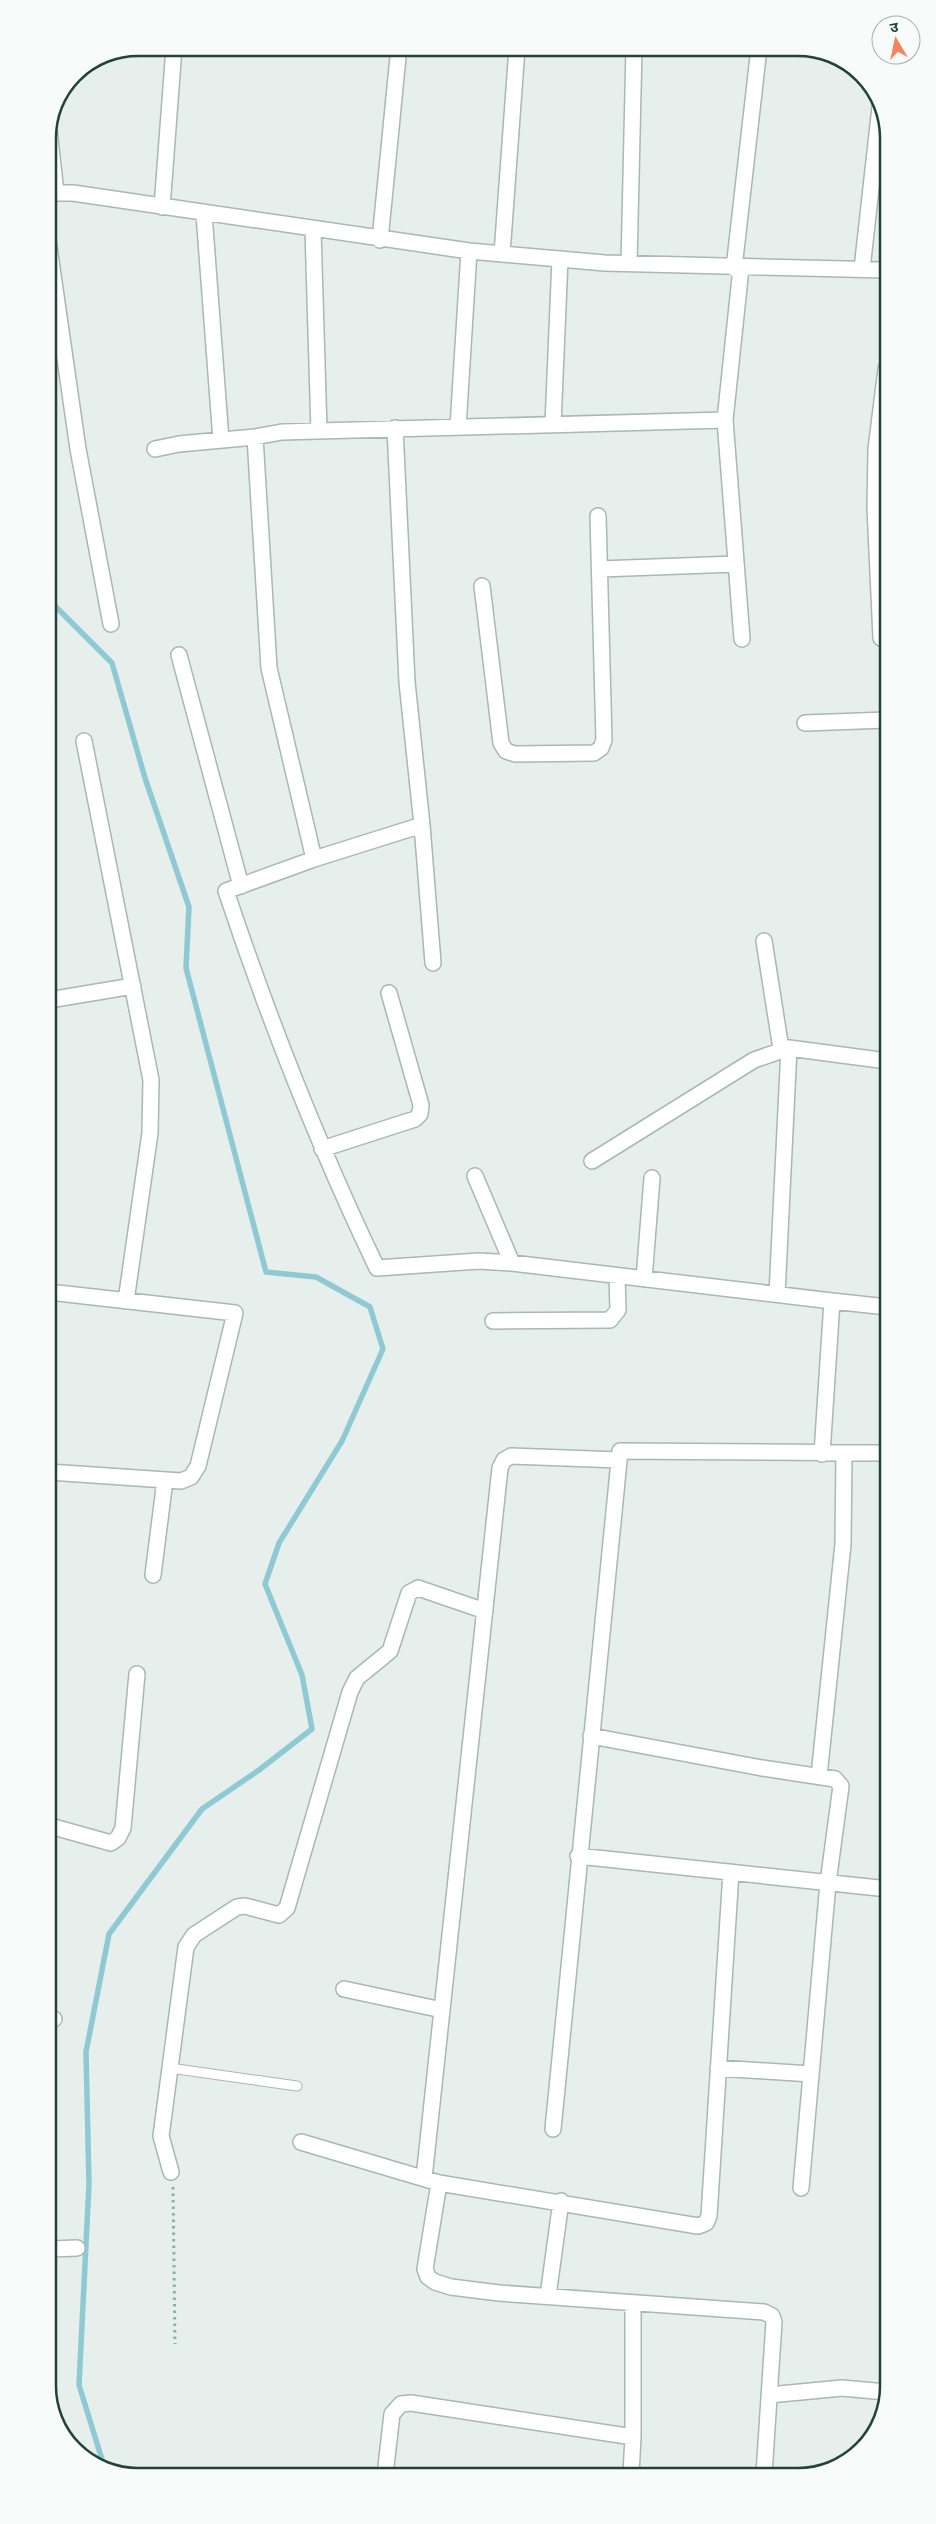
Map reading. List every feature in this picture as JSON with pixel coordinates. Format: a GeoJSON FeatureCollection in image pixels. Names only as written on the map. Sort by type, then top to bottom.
{"type":"FeatureCollection","features":[{"type":"Feature","properties":{"kind":"street"},"geometry":{"type":"LineString","coordinates":[[162,207],[173,56]]}},
{"type":"Feature","properties":{"kind":"street"},"geometry":{"type":"LineString","coordinates":[[502,254],[516,56]]}},
{"type":"Feature","properties":{"kind":"street"},"geometry":{"type":"LineString","coordinates":[[629,264],[634,56]]}},
{"type":"Feature","properties":{"kind":"street"},"geometry":{"type":"LineString","coordinates":[[742,639],[725,420],[758,56]]}},
{"type":"Feature","properties":{"kind":"street"},"geometry":{"type":"LineString","coordinates":[[380,240],[398,58]]}},
{"type":"Feature","properties":{"kind":"street"},"geometry":{"type":"LineString","coordinates":[[862,270],[878,123]]}},
{"type":"Feature","properties":{"kind":"street"},"geometry":{"type":"LineString","coordinates":[[56,193],[73,193],[380,240],[469,251],[629,264],[880,270]]}},
{"type":"Feature","properties":{"kind":"street"},"geometry":{"type":"LineString","coordinates":[[204,214],[221,440]]}},
{"type":"Feature","properties":{"kind":"street"},"geometry":{"type":"LineString","coordinates":[[313,230],[319,431]]}},
{"type":"Feature","properties":{"kind":"street"},"geometry":{"type":"LineString","coordinates":[[458,426],[469,251]]}},
{"type":"Feature","properties":{"kind":"street"},"geometry":{"type":"LineString","coordinates":[[553,424],[560,259]]}},
{"type":"Feature","properties":{"kind":"street"},"geometry":{"type":"LineString","coordinates":[[56,296],[78,449],[111,624]]}},
{"type":"Feature","properties":{"kind":"street"},"geometry":{"type":"LineString","coordinates":[[880,417],[876,449],[874,508],[880,606]]}},
{"type":"Feature","properties":{"kind":"street"},"geometry":{"type":"LineString","coordinates":[[155,449],[179,444],[255,437],[282,432],[725,420]]}},
{"type":"Feature","properties":{"kind":"street"},"geometry":{"type":"LineString","coordinates":[[395,428],[407,682],[422,825],[433,963]]}},
{"type":"Feature","properties":{"kind":"street"},"geometry":{"type":"LineString","coordinates":[[255,437],[268,668],[314,858]]}},
{"type":"Feature","properties":{"kind":"street"},"geometry":{"type":"LineString","coordinates":[[482,586],[502,743],[506,751],[515,754],[594,753],[601,748],[604,740],[598,516]]}},
{"type":"Feature","properties":{"kind":"street"},"geometry":{"type":"LineString","coordinates":[[600,570],[736,564]]}},
{"type":"Feature","properties":{"kind":"street"},"geometry":{"type":"LineString","coordinates":[[179,654],[241,886]]}},
{"type":"Feature","properties":{"kind":"street"},"geometry":{"type":"LineString","coordinates":[[805,723],[880,720]]}},
{"type":"Feature","properties":{"kind":"street"},"geometry":{"type":"LineString","coordinates":[[84,741],[148,1059],[152,1104],[150,1133],[126,1301]]}},
{"type":"Feature","properties":{"kind":"street"},"geometry":{"type":"LineString","coordinates":[[422,825],[314,858],[226,891],[259,989],[322,1149],[377,1268],[479,1261],[512,1263],[880,1306]]}},
{"type":"Feature","properties":{"kind":"street"},"geometry":{"type":"LineString","coordinates":[[764,941],[785,1049],[776,1294]]}},
{"type":"Feature","properties":{"kind":"street"},"geometry":{"type":"LineString","coordinates":[[56,999],[133,986]]}},
{"type":"Feature","properties":{"kind":"street"},"geometry":{"type":"LineString","coordinates":[[322,1149],[415,1119],[420,1114],[421,1105],[389,993]]}},
{"type":"Feature","properties":{"kind":"street"},"geometry":{"type":"LineString","coordinates":[[592,1162],[754,1060],[785,1049],[880,1060]]}},
{"type":"Feature","properties":{"kind":"street"},"geometry":{"type":"LineString","coordinates":[[475,1176],[512,1263]]}},
{"type":"Feature","properties":{"kind":"street"},"geometry":{"type":"LineString","coordinates":[[644,1279],[652,1178]]}},
{"type":"Feature","properties":{"kind":"street"},"geometry":{"type":"LineString","coordinates":[[493,1321],[610,1320],[618,1310],[617,1276]]}},
{"type":"Feature","properties":{"kind":"street"},"geometry":{"type":"LineString","coordinates":[[56,1293],[235,1313],[198,1466],[191,1477],[181,1481],[56,1472]]}},
{"type":"Feature","properties":{"kind":"street"},"geometry":{"type":"LineString","coordinates":[[822,1454],[832,1300]]}},
{"type":"Feature","properties":{"kind":"street"},"geometry":{"type":"LineString","coordinates":[[553,2129],[578,1856],[620,1451],[880,1453]]}},
{"type":"Feature","properties":{"kind":"street"},"geometry":{"type":"LineString","coordinates":[[819,1776],[843,1544],[844,1454]]}},
{"type":"Feature","properties":{"kind":"street"},"geometry":{"type":"LineString","coordinates":[[424,2178],[500,1468],[504,1460],[511,1456],[619,1460]]}},
{"type":"Feature","properties":{"kind":"street"},"geometry":{"type":"LineString","coordinates":[[153,1575],[165,1480]]}},
{"type":"Feature","properties":{"kind":"street"},"geometry":{"type":"LineString","coordinates":[[171,2172],[161,2136],[186,1947],[189,1941],[201,1930],[237,1907],[244,1906],[279,1916],[287,1908],[350,1692],[357,1678],[384,1657],[393,1646],[409,1592],[418,1588],[485,1611]]}},
{"type":"Feature","properties":{"kind":"street"},"geometry":{"type":"LineString","coordinates":[[56,1828],[111,1843],[121,1833],[137,1674]]}},
{"type":"Feature","properties":{"kind":"street"},"geometry":{"type":"LineString","coordinates":[[591,1736],[762,1768],[835,1779],[841,1786],[828,1883],[812,2074],[807,2101],[801,2188]]}},
{"type":"Feature","properties":{"kind":"street"},"geometry":{"type":"LineString","coordinates":[[578,1856],[880,1888]]}},
{"type":"Feature","properties":{"kind":"street"},"geometry":{"type":"LineString","coordinates":[[301,2142],[440,2183],[561,2201],[698,2226],[706,2223],[709,2216],[731,1872]]}},
{"type":"Feature","properties":{"kind":"street"},"geometry":{"type":"LineString","coordinates":[[344,1989],[442,2010]]}},
{"type":"Feature","properties":{"kind":"street"},"geometry":{"type":"LineString","coordinates":[[718,2068],[812,2074]]}},
{"type":"Feature","properties":{"kind":"street"},"geometry":{"type":"LineString","coordinates":[[440,2183],[425,2269],[428,2276],[435,2282],[451,2287],[764,2312],[772,2316],[774,2322],[764,2468]]}},
{"type":"Feature","properties":{"kind":"street"},"geometry":{"type":"LineString","coordinates":[[548,2296],[561,2201]]}},
{"type":"Feature","properties":{"kind":"street"},"geometry":{"type":"LineString","coordinates":[[56,2249],[77,2248]]}},
{"type":"Feature","properties":{"kind":"street"},"geometry":{"type":"LineString","coordinates":[[631,2468],[633,2303]]}},
{"type":"Feature","properties":{"kind":"street"},"geometry":{"type":"LineString","coordinates":[[769,2395],[842,2388],[879,2391]]}},
{"type":"Feature","properties":{"kind":"street"},"geometry":{"type":"LineString","coordinates":[[386,2468],[392,2414],[401,2404],[411,2403],[633,2436]]}},
{"type":"Feature","properties":{"kind":"lane"},"geometry":{"type":"LineString","coordinates":[[170,2068],[297,2086]]}},
{"type":"Feature","properties":{"kind":"path"},"geometry":{"type":"LineString","coordinates":[[171,2172],[175,2344]]}},
{"type":"Feature","properties":{"kind":"waterway"},"geometry":{"type":"LineString","coordinates":[[56,607],[112,663],[145,778],[189,907],[186,968],[266,1272],[316,1277],[370,1307],[383,1349],[342,1441],[279,1543],[265,1584],[302,1675],[312,1729],[259,1770],[202,1809],[109,1934],[86,2052],[89,2184],[79,2385],[102,2459]]}}]}
